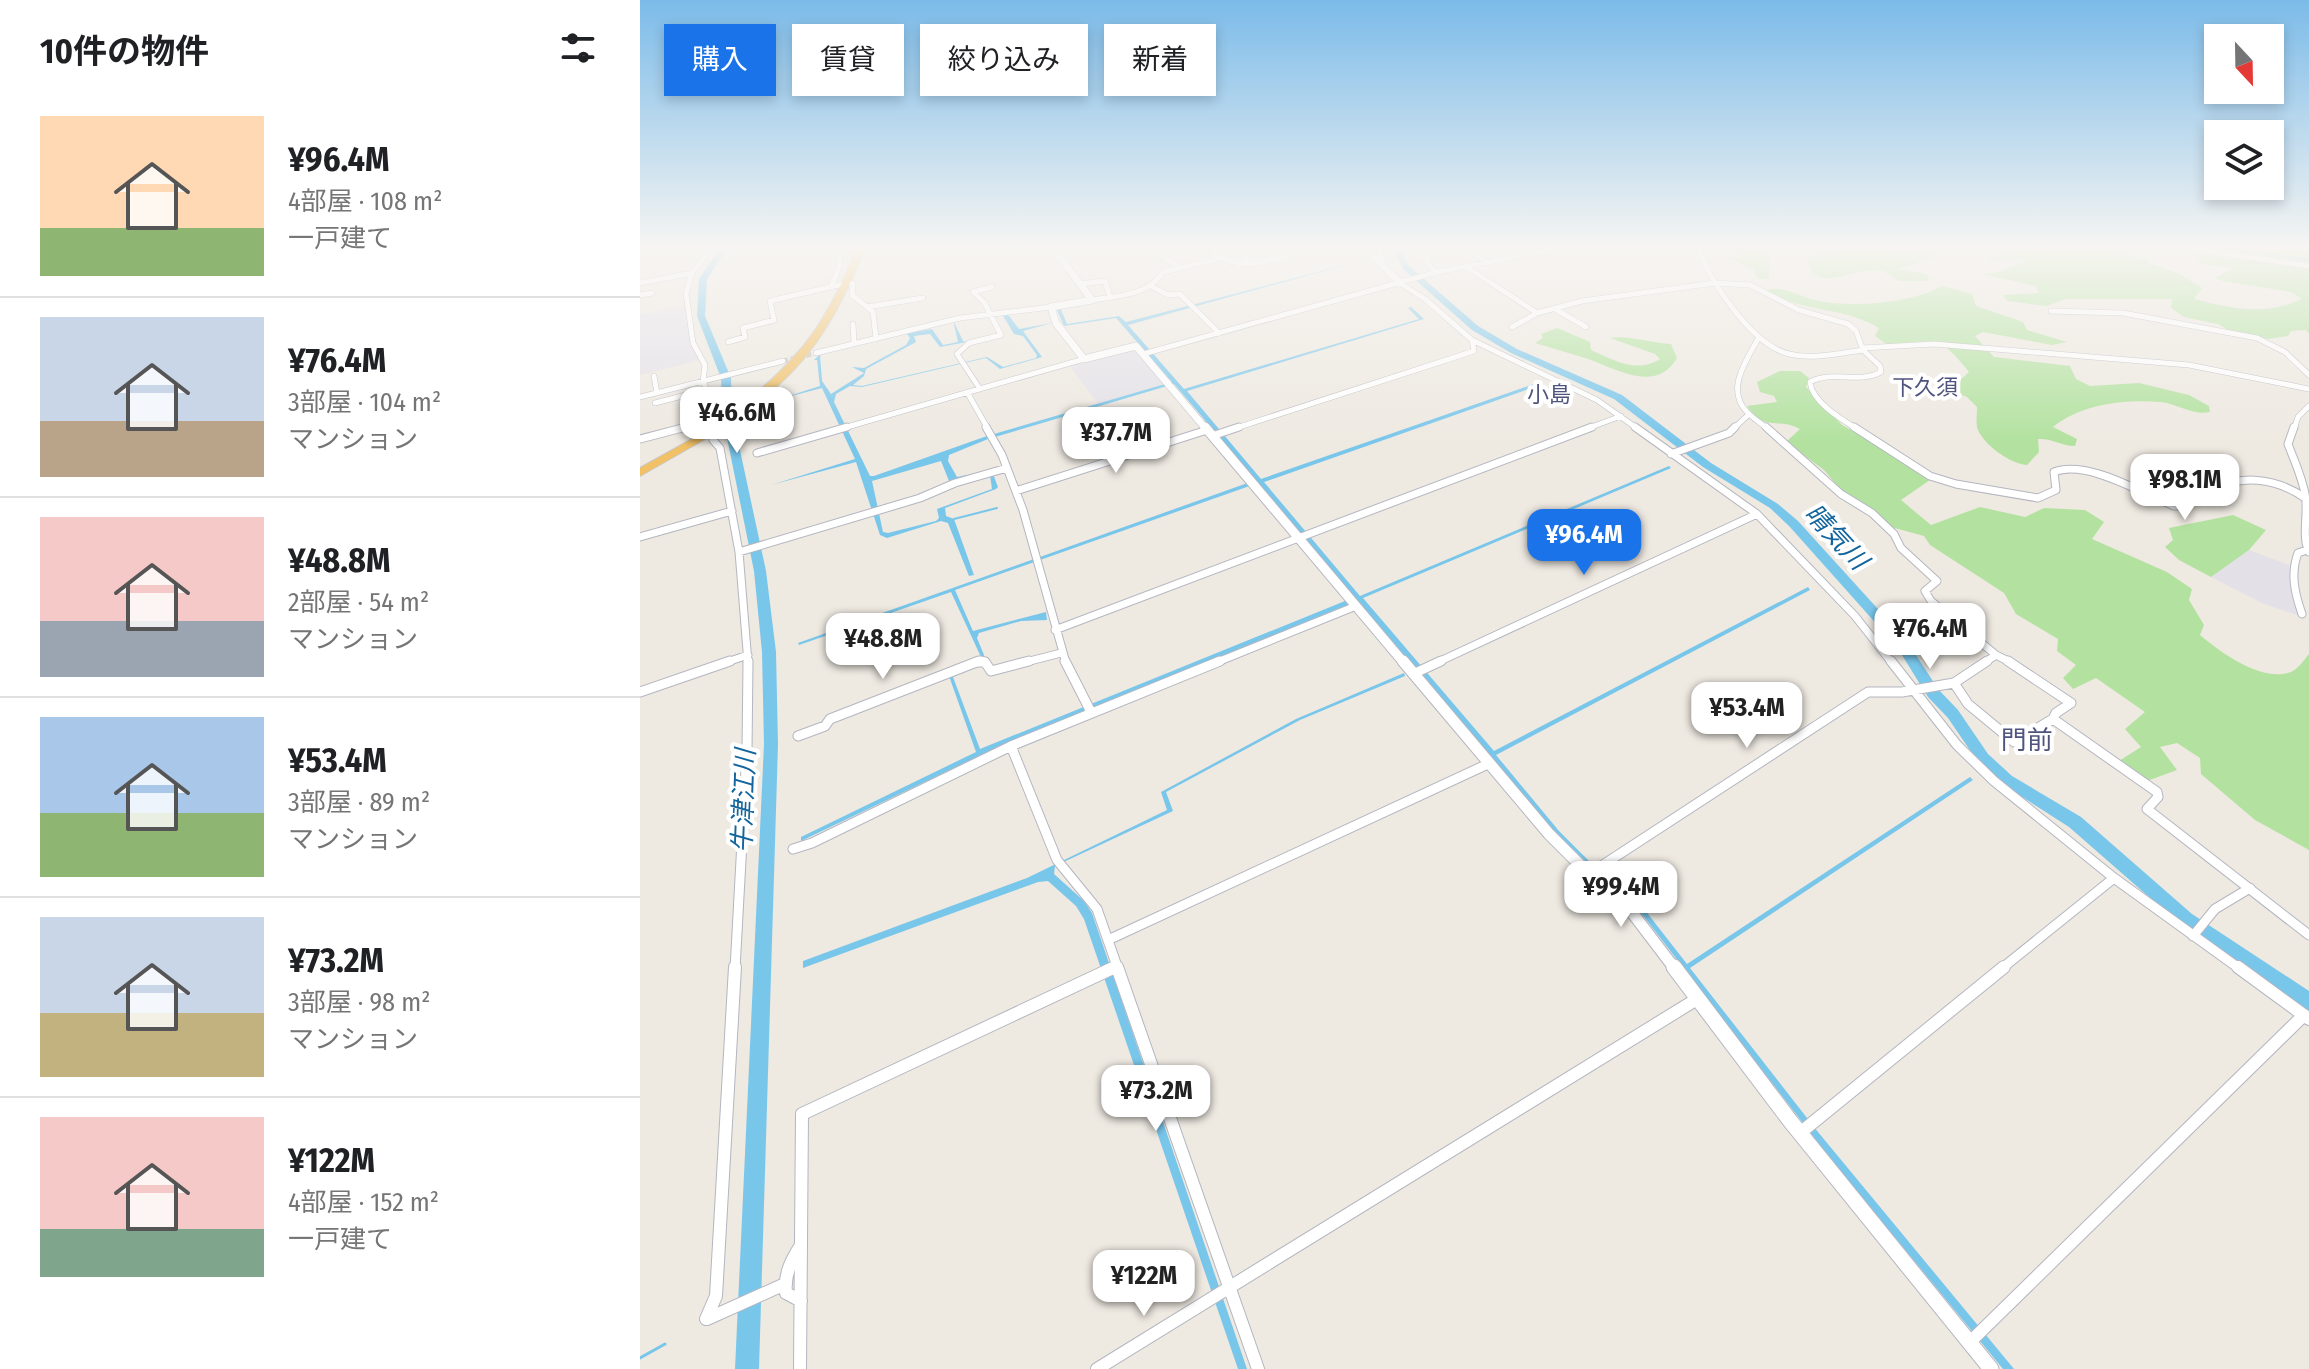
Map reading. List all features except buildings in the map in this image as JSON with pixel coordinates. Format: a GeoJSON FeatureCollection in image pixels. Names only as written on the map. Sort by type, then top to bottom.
{"type":"FeatureCollection","features":[{"type":"Feature","properties":{"kind":"highway"},"geometry":{"type":"LineString","coordinates":[[640,473],[708,430],[789,371],[815,343],[834,313]]}},
{"type":"Feature","properties":{"kind":"highway"},"geometry":{"type":"LineString","coordinates":[[640,467],[708,430]]}},
{"type":"Feature","properties":{"kind":"street"},"geometry":{"type":"LineString","coordinates":[[640,439],[698,424],[707,408],[710,400],[705,365],[693,343],[688,313]]}},
{"type":"Feature","properties":{"kind":"street"},"geometry":{"type":"LineString","coordinates":[[728,342],[745,337],[743,328],[774,320],[773,313]]}},
{"type":"Feature","properties":{"kind":"street"},"geometry":{"type":"LineString","coordinates":[[872,313],[876,317],[876,339]]}},
{"type":"Feature","properties":{"kind":"street"},"geometry":{"type":"LineString","coordinates":[[816,353],[991,313],[1001,335],[969,343],[957,354],[980,389]]}},
{"type":"Feature","properties":{"kind":"street"},"geometry":{"type":"LineString","coordinates":[[1053,313],[1056,323],[1084,359]]}},
{"type":"Feature","properties":{"kind":"street"},"geometry":{"type":"LineString","coordinates":[[1199,313],[1219,333]]}},
{"type":"Feature","properties":{"kind":"street"},"geometry":{"type":"LineString","coordinates":[[1147,353],[1292,313]]}},
{"type":"Feature","properties":{"kind":"street"},"geometry":{"type":"LineString","coordinates":[[1441,313],[1472,340],[1583,392],[1621,416],[1757,514],[1855,616],[1957,745],[1994,781],[2114,878],[2306,1017],[1970,1342]]}},
{"type":"Feature","properties":{"kind":"street"},"geometry":{"type":"LineString","coordinates":[[1512,327],[1537,313]]}},
{"type":"Feature","properties":{"kind":"street"},"geometry":{"type":"LineString","coordinates":[[1562,313],[1586,327]]}},
{"type":"Feature","properties":{"kind":"street"},"geometry":{"type":"LineString","coordinates":[[1739,313],[1759,337],[1785,353],[1828,355],[1862,349],[1934,344],[2189,365],[2309,389]]}},
{"type":"Feature","properties":{"kind":"street"},"geometry":{"type":"LineString","coordinates":[[1809,313],[1848,324],[1856,331],[1862,349],[1880,366],[1881,372],[1864,379],[1820,377],[1810,382],[1811,391],[1852,427],[1919,470],[1943,481],[2038,498],[2056,490],[2054,472],[2074,467],[2174,506],[2190,507],[2211,490],[2253,479],[2282,484],[2305,498]]}},
{"type":"Feature","properties":{"kind":"street"},"geometry":{"type":"LineString","coordinates":[[2119,313],[2257,338],[2285,352],[2309,375]]}},
{"type":"Feature","properties":{"kind":"street"},"geometry":{"type":"LineString","coordinates":[[853,324],[854,343]]}},
{"type":"Feature","properties":{"kind":"street"},"geometry":{"type":"LineString","coordinates":[[1759,337],[1740,369],[1737,393],[1747,416],[1761,423],[1841,494],[1872,513],[1894,534],[1901,548],[1937,581],[1925,591],[1926,595],[1996,655],[2027,671],[2071,703],[2056,713],[2053,719],[2014,742],[1968,704],[1954,683]]}},
{"type":"Feature","properties":{"kind":"street"},"geometry":{"type":"LineString","coordinates":[[1472,340],[1474,351]]}},
{"type":"Feature","properties":{"kind":"street"},"geometry":{"type":"LineString","coordinates":[[757,453],[1133,346],[1147,353],[1168,384],[1252,484],[1306,537],[1356,606],[1419,672],[1488,764],[1549,834],[1589,874],[1621,898],[1800,1133],[1991,1369]]}},
{"type":"Feature","properties":{"kind":"street"},"geometry":{"type":"LineString","coordinates":[[1016,491],[1209,433],[1225,432],[1474,351],[1497,354]]}},
{"type":"Feature","properties":{"kind":"street"},"geometry":{"type":"LineString","coordinates":[[640,397],[783,361]]}},
{"type":"Feature","properties":{"kind":"street"},"geometry":{"type":"LineString","coordinates":[[654,376],[656,406],[686,395],[690,412]]}},
{"type":"Feature","properties":{"kind":"street"},"geometry":{"type":"LineString","coordinates":[[967,392],[992,436],[1016,491],[1061,653],[1088,708]]}},
{"type":"Feature","properties":{"kind":"street"},"geometry":{"type":"LineString","coordinates":[[2302,614],[2293,567],[2298,553],[2308,551],[2308,512],[2302,477],[2288,444],[2298,417],[2309,406]]}},
{"type":"Feature","properties":{"kind":"street"},"geometry":{"type":"LineString","coordinates":[[707,408],[713,440],[720,448],[739,552],[748,655],[747,751],[719,1249],[716,1296],[706,1319],[785,1284]]}},
{"type":"Feature","properties":{"kind":"street"},"geometry":{"type":"LineString","coordinates":[[1055,630],[1621,416]]}},
{"type":"Feature","properties":{"kind":"street"},"geometry":{"type":"LineString","coordinates":[[1671,454],[1729,433],[1747,416]]}},
{"type":"Feature","properties":{"kind":"street"},"geometry":{"type":"LineString","coordinates":[[739,552],[1007,468]]}},
{"type":"Feature","properties":{"kind":"street"},"geometry":{"type":"LineString","coordinates":[[640,537],[732,511]]}},
{"type":"Feature","properties":{"kind":"street"},"geometry":{"type":"LineString","coordinates":[[1419,672],[1757,514]]}},
{"type":"Feature","properties":{"kind":"street"},"geometry":{"type":"LineString","coordinates":[[793,849],[812,843],[1088,708],[1356,606]]}},
{"type":"Feature","properties":{"kind":"street"},"geometry":{"type":"LineString","coordinates":[[798,736],[825,726],[830,719],[981,661],[991,671],[1061,653]]}},
{"type":"Feature","properties":{"kind":"street"},"geometry":{"type":"LineString","coordinates":[[640,692],[748,655]]}},
{"type":"Feature","properties":{"kind":"street"},"geometry":{"type":"LineString","coordinates":[[1589,874],[1868,692],[1912,691],[1954,683],[1996,655]]}},
{"type":"Feature","properties":{"kind":"street"},"geometry":{"type":"LineString","coordinates":[[2053,719],[2157,792],[2158,797],[2147,809],[2309,935]]}},
{"type":"Feature","properties":{"kind":"street"},"geometry":{"type":"LineString","coordinates":[[1011,746],[1058,862],[1097,909],[1258,1369]]}},
{"type":"Feature","properties":{"kind":"street"},"geometry":{"type":"LineString","coordinates":[[1108,940],[1488,764]]}},
{"type":"Feature","properties":{"kind":"street"},"geometry":{"type":"LineString","coordinates":[[1800,1133],[2114,878]]}},
{"type":"Feature","properties":{"kind":"street"},"geometry":{"type":"LineString","coordinates":[[2193,936],[2215,909],[2250,888]]}},
{"type":"Feature","properties":{"kind":"street"},"geometry":{"type":"LineString","coordinates":[[800,1369],[802,1114],[1116,967]]}},
{"type":"Feature","properties":{"kind":"street"},"geometry":{"type":"LineString","coordinates":[[1097,1369],[1697,999]]}},
{"type":"Feature","properties":{"kind":"street"},"geometry":{"type":"LineString","coordinates":[[801,1244],[787,1270],[785,1284],[786,1293],[801,1301]]}},
{"type":"Feature","properties":{"kind":"shaded area"},"geometry":{"type":"Polygon","coordinates":[[[686,313],[692,344],[700,360],[640,375],[640,314],[686,313]]]}},
{"type":"Feature","properties":{"kind":"shaded area"},"geometry":{"type":"Polygon","coordinates":[[[1134,348],[1166,385],[1099,405],[1069,365],[1134,348]]]}},
{"type":"Feature","properties":{"kind":"shaded area"},"geometry":{"type":"Polygon","coordinates":[[[2249,550],[2289,565],[2300,616],[2262,603],[2211,577],[2249,550]]]}},
{"type":"Feature","properties":{"kind":"green space"},"geometry":{"type":"Polygon","coordinates":[[[1837,313],[1996,313],[2023,322],[2027,330],[2067,342],[2052,345],[1983,332],[1975,336],[1994,357],[2070,366],[2076,379],[2090,386],[2139,383],[2189,395],[2209,406],[2210,412],[2147,401],[2090,408],[2053,427],[2077,439],[2075,446],[2038,439],[2039,452],[2027,465],[2020,464],[2005,457],[1984,440],[1977,427],[1977,407],[1967,397],[1949,390],[1969,372],[1951,351],[1927,341],[1889,346],[1875,336],[1879,328],[1837,313]]]}},
{"type":"Feature","properties":{"kind":"green space"},"geometry":{"type":"Polygon","coordinates":[[[2178,313],[2309,313],[2309,334],[2306,330],[2291,331],[2288,336],[2268,339],[2233,333],[2218,324],[2178,313]]]}},
{"type":"Feature","properties":{"kind":"green space"},"geometry":{"type":"Polygon","coordinates":[[[1557,328],[1590,342],[1591,350],[1625,364],[1642,365],[1660,359],[1655,354],[1610,338],[1671,344],[1677,358],[1669,369],[1659,374],[1648,377],[1625,373],[1535,343],[1543,338],[1541,334],[1557,328]]]}},
{"type":"Feature","properties":{"kind":"green space"},"geometry":{"type":"Polygon","coordinates":[[[1780,371],[1800,371],[1809,378],[1806,387],[1842,425],[1887,450],[1930,480],[1901,500],[1931,525],[1980,507],[2025,517],[2044,508],[2085,510],[2104,522],[2092,539],[2167,572],[2192,589],[2189,600],[2204,625],[2200,635],[2231,658],[2255,670],[2280,674],[2294,671],[2309,654],[2309,850],[2255,820],[2201,774],[2200,758],[2177,743],[2160,747],[2177,770],[2147,781],[2119,761],[2141,747],[2125,729],[2145,712],[2096,678],[2073,689],[2063,678],[2076,665],[2057,651],[2058,639],[2016,614],[2004,593],[1930,545],[1924,536],[1891,527],[1863,503],[1844,493],[1824,470],[1786,442],[1800,429],[1760,420],[1747,406],[1777,402],[1774,396],[1760,392],[1757,382],[1780,371]]]}},
{"type":"Feature","properties":{"kind":"green space"},"geometry":{"type":"Polygon","coordinates":[[[2233,515],[2266,530],[2249,550],[2211,577],[2179,560],[2165,547],[2173,540],[2169,528],[2233,515]]]}},
{"type":"Feature","properties":{"kind":"water"},"geometry":{"type":"Polygon","coordinates":[[[1007,313],[1019,329],[1052,323],[1023,331],[1042,357],[1000,369],[986,358],[862,387],[850,386],[836,394],[834,402],[870,476],[874,476],[987,436],[1172,382],[1116,318],[1064,326],[1058,313],[1062,313],[1067,324],[1119,316],[1126,322],[1172,313],[1128,325],[1184,389],[1419,319],[1413,313],[1424,319],[1187,391],[1261,479],[1537,383],[1540,385],[1264,482],[1360,596],[1669,466],[1671,468],[1363,598],[1494,751],[1808,587],[1810,590],[1496,755],[1559,831],[1592,864],[1623,882],[1687,964],[1970,777],[1973,780],[1690,968],[1818,1132],[2014,1369],[2003,1369],[1833,1162],[1621,887],[1596,871],[1555,833],[1258,483],[955,590],[973,631],[1046,612],[1047,620],[1021,621],[979,633],[977,638],[984,655],[981,665],[953,677],[980,749],[1345,601],[1348,605],[994,749],[801,841],[801,837],[976,752],[949,676],[981,657],[951,592],[798,643],[1256,480],[1174,384],[988,439],[949,455],[948,461],[957,477],[987,471],[949,481],[941,461],[872,481],[883,532],[888,533],[936,521],[939,518],[937,509],[992,489],[990,475],[993,474],[996,489],[945,508],[946,516],[954,519],[974,575],[969,576],[948,523],[941,521],[887,538],[880,535],[856,462],[771,485],[855,459],[822,388],[776,400],[820,386],[817,360],[814,360],[820,354],[822,381],[831,394],[864,373],[852,367],[864,368],[906,345],[910,338],[906,333],[932,329],[943,345],[958,342],[953,320],[963,341],[967,342],[940,347],[930,334],[914,336],[916,342],[866,369],[864,376],[853,385],[862,386],[987,357],[1003,367],[1036,358],[1023,336],[1014,334],[1002,314],[1007,313]]]}},
{"type":"Feature","properties":{"kind":"water"},"geometry":{"type":"Polygon","coordinates":[[[1404,673],[1405,676],[1300,720],[1166,792],[1173,811],[1055,866],[1054,874],[1084,901],[1092,913],[1247,1369],[1238,1369],[1084,919],[1076,906],[1048,881],[1038,882],[803,968],[803,961],[1027,878],[1167,810],[1161,792],[1296,719],[1404,673]]]}},
{"type":"Feature","properties":{"kind":"waterway","name":"牛津江川"},"geometry":{"type":"LineString","coordinates":[[701,313],[726,378],[727,413],[760,571],[769,652],[771,744],[747,1369]]}},
{"type":"Feature","properties":{"kind":"waterway","name":"晴気川"},"geometry":{"type":"LineString","coordinates":[[1458,313],[1475,328],[1514,351],[1618,397],[1707,465],[1774,506],[1794,524],[1902,644],[1933,693],[1953,714],[1983,758],[2007,780],[2075,822],[2186,919],[2309,1002]]}},
{"type":"Feature","properties":{"kind":"waterway"},"geometry":{"type":"LineString","coordinates":[[954,519],[997,508]]}},
{"type":"Feature","properties":{"kind":"waterway"},"geometry":{"type":"LineString","coordinates":[[640,1358],[665,1344]]}},
{"type":"Feature","properties":{"kind":"tunnel"},"geometry":{"type":"LineString","coordinates":[[783,361],[816,353]]}},
{"type":"Feature","properties":{"kind":"district","name":"下久須"},"geometry":{"type":"Point","coordinates":[1925,387]}},
{"type":"Feature","properties":{"kind":"district","name":"小島"},"geometry":{"type":"Point","coordinates":[1549,394]}},
{"type":"Feature","properties":{"kind":"district","name":"門前"},"geometry":{"type":"Point","coordinates":[2027,740]}}]}
